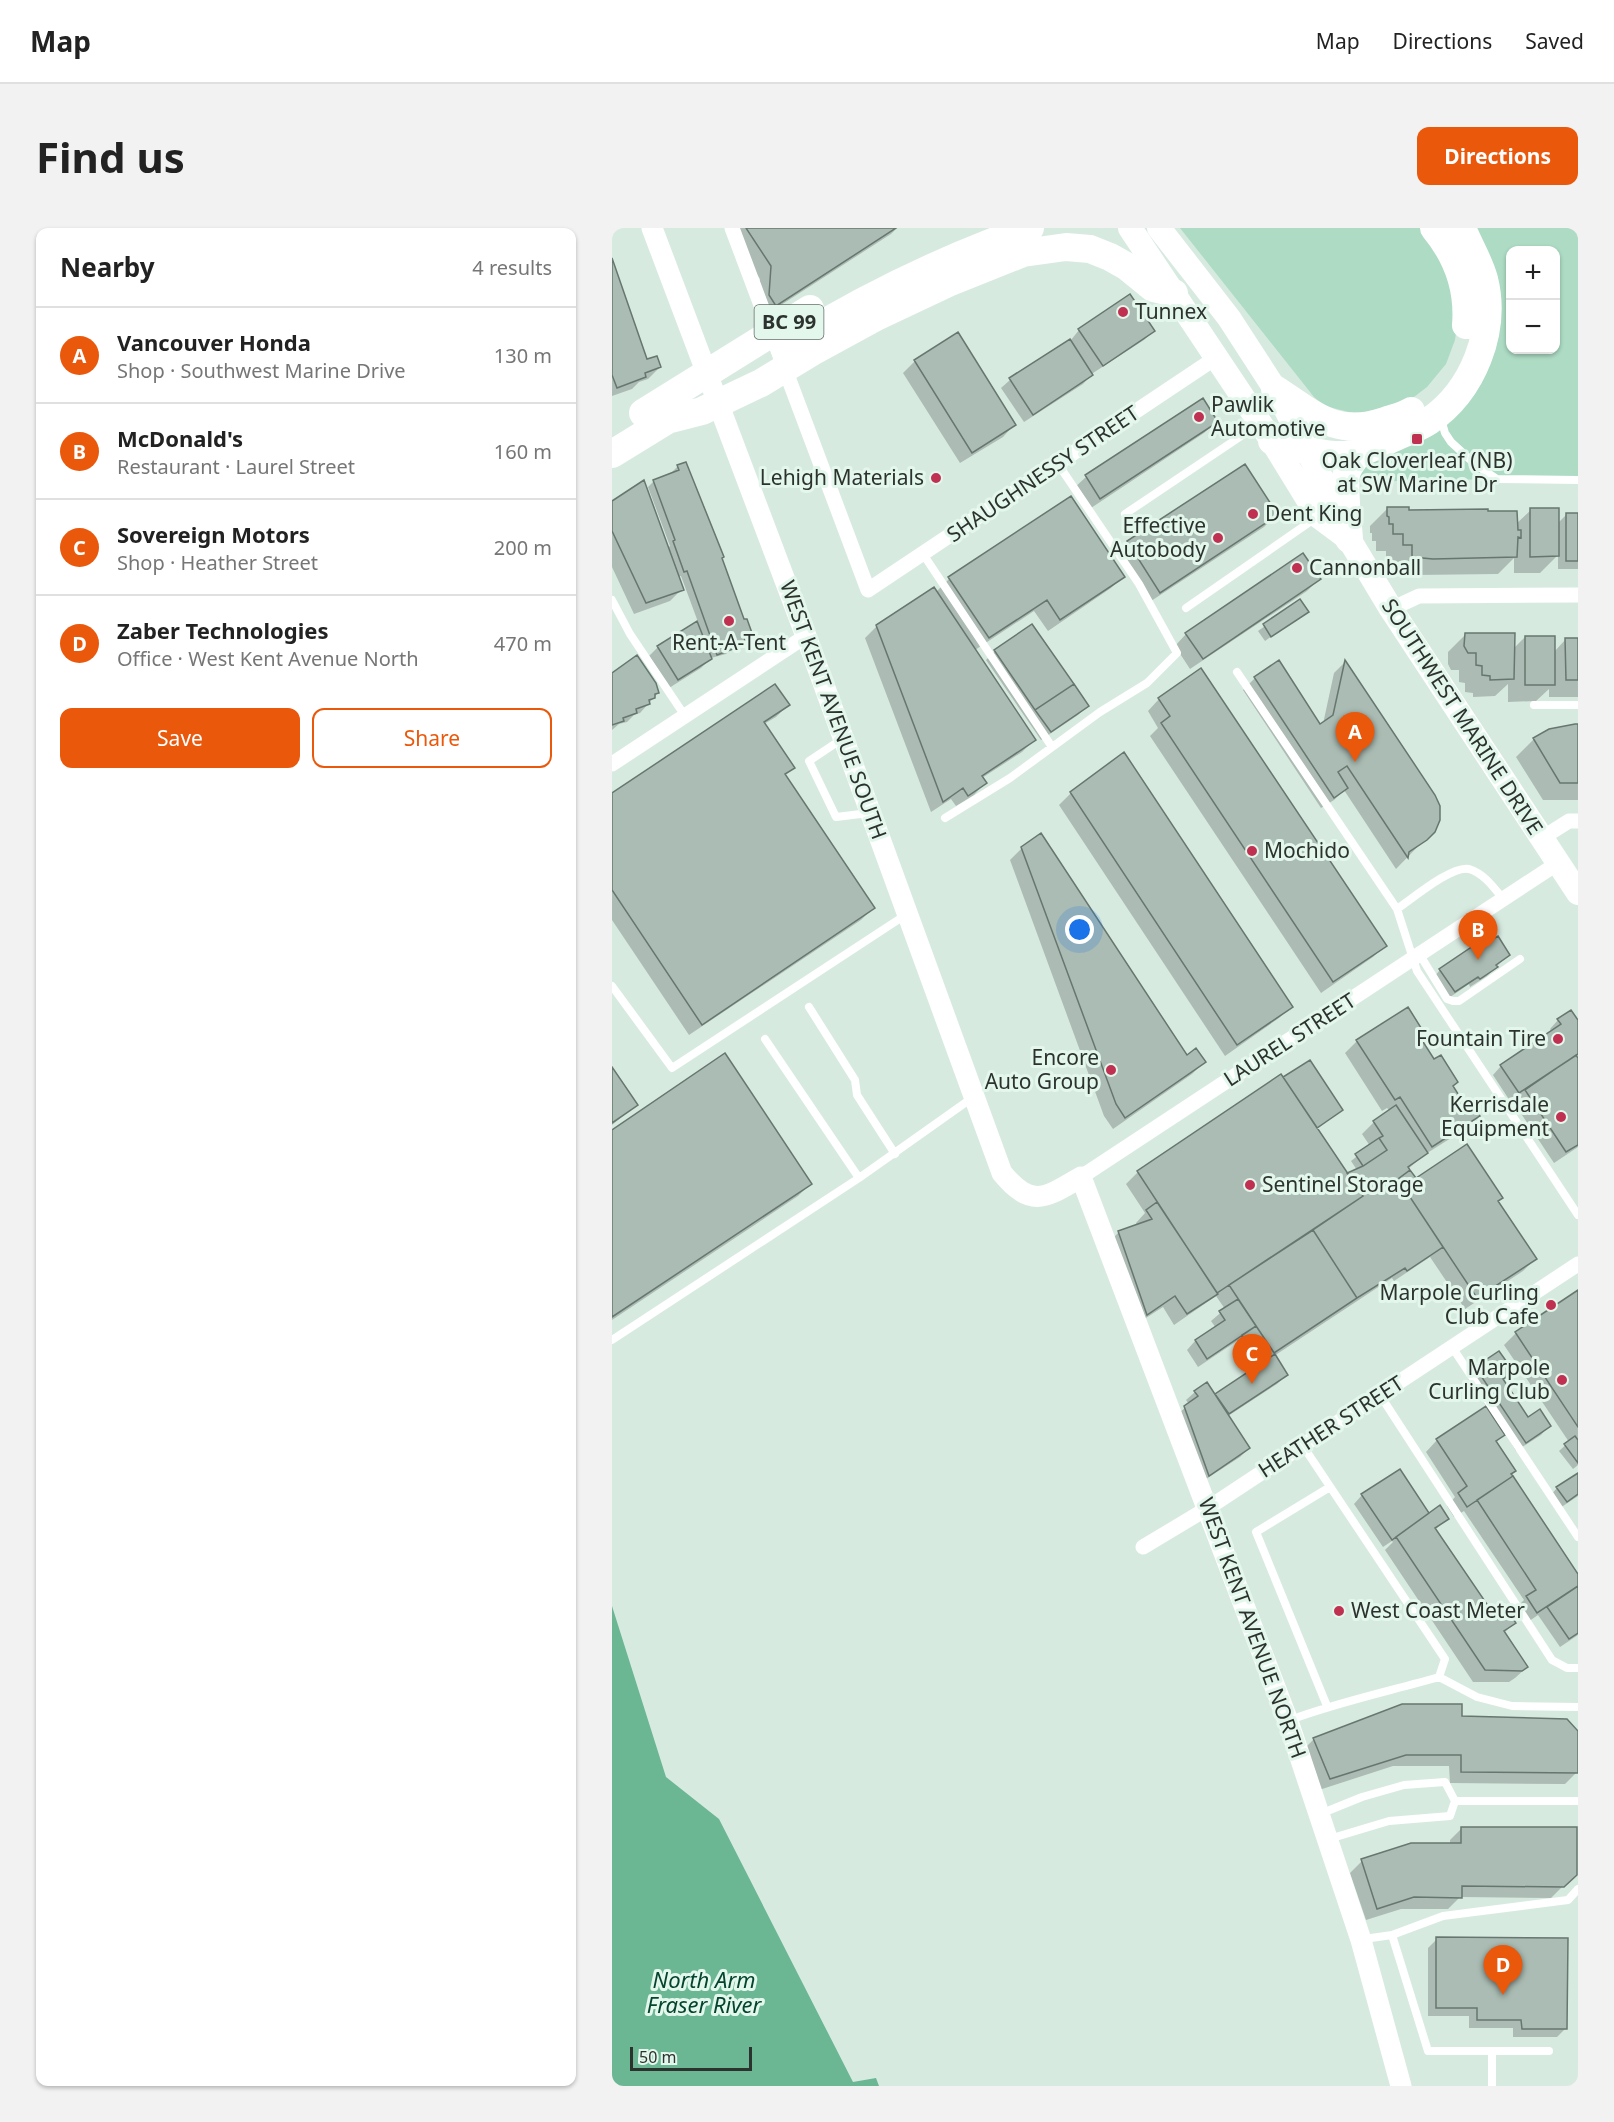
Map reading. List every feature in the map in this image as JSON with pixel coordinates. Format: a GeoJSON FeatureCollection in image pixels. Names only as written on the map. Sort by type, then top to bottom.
{"type":"FeatureCollection","features":[{"type":"Feature","properties":{"kind":"highway","name":"BC 99"},"geometry":{"type":"LineString","coordinates":[[612,434],[817,304],[905,260],[977,228]]}},
{"type":"Feature","properties":{"kind":"highway"},"geometry":{"type":"LineString","coordinates":[[1275,389],[1323,421],[1349,428],[1375,424],[1406,414],[1435,392],[1446,380],[1455,364],[1462,346],[1467,311],[1466,292],[1461,272],[1449,248],[1434,228]]}},
{"type":"Feature","properties":{"kind":"highway"},"geometry":{"type":"LineString","coordinates":[[1266,432],[1309,450],[1342,455],[1359,453],[1416,428],[1440,412],[1463,388],[1482,346],[1486,329],[1484,281],[1462,228]]}},
{"type":"Feature","properties":{"kind":"highway"},"geometry":{"type":"LineString","coordinates":[[612,454],[667,420],[702,411],[741,392],[878,316],[1023,253],[1039,238],[1101,253],[1126,266],[1153,288],[1174,293]]}},
{"type":"Feature","properties":{"kind":"highway"},"geometry":{"type":"LineString","coordinates":[[1348,539],[1347,500],[1344,484],[1348,469],[1359,453]]}},
{"type":"Feature","properties":{"kind":"main road","name":"SOUTHWEST MARINE DRIVE"},"geometry":{"type":"LineString","coordinates":[[1130,228],[1266,432],[1318,516],[1348,539]]}},
{"type":"Feature","properties":{"kind":"main road","name":"SOUTHWEST MARINE DRIVE"},"geometry":{"type":"LineString","coordinates":[[1159,228],[1229,318],[1275,389],[1309,450],[1334,502],[1348,539],[1391,609],[1578,893]]}},
{"type":"Feature","properties":{"kind":"street","name":"WEST KENT AVENUE SOUTH"},"geometry":{"type":"LineString","coordinates":[[652,228],[806,636],[1002,1173],[1016,1190]]}},
{"type":"Feature","properties":{"kind":"street","name":"SHAUGHNESSY STREET"},"geometry":{"type":"LineString","coordinates":[[732,228],[868,590],[1217,357]]}},
{"type":"Feature","properties":{"kind":"street"},"geometry":{"type":"LineString","coordinates":[[1391,609],[1419,596],[1578,595]]}},
{"type":"Feature","properties":{"kind":"street"},"geometry":{"type":"LineString","coordinates":[[612,764],[806,636]]}},
{"type":"Feature","properties":{"kind":"street"},"geometry":{"type":"LineString","coordinates":[[1542,838],[1567,822],[1578,821]]}},
{"type":"Feature","properties":{"kind":"street","name":"LAUREL STREET"},"geometry":{"type":"LineString","coordinates":[[1016,1190],[1030,1197],[1043,1195],[1053,1193],[1082,1177],[1558,863]]}},
{"type":"Feature","properties":{"kind":"street","name":"WEST KENT AVENUE NORTH"},"geometry":{"type":"LineString","coordinates":[[1082,1177],[1288,1721],[1361,1940],[1401,2086]]}},
{"type":"Feature","properties":{"kind":"street","name":"HEATHER STREET"},"geometry":{"type":"LineString","coordinates":[[1143,1547],[1303,1446],[1578,1263]]}},
{"type":"Feature","properties":{"kind":"lane"},"geometry":{"type":"LineString","coordinates":[[1440,412],[1441,424],[1451,442],[1476,465],[1497,479],[1578,480]]}},
{"type":"Feature","properties":{"kind":"lane"},"geometry":{"type":"LineString","coordinates":[[1125,514],[1266,432]]}},
{"type":"Feature","properties":{"kind":"lane"},"geometry":{"type":"LineString","coordinates":[[945,818],[1010,778],[1100,712],[1147,683],[1177,653],[1139,584],[1058,464]]}},
{"type":"Feature","properties":{"kind":"lane"},"geometry":{"type":"LineString","coordinates":[[1186,608],[1318,516]]}},
{"type":"Feature","properties":{"kind":"lane"},"geometry":{"type":"LineString","coordinates":[[922,554],[1052,747]]}},
{"type":"Feature","properties":{"kind":"lane"},"geometry":{"type":"LineString","coordinates":[[612,600],[630,634],[685,716]]}},
{"type":"Feature","properties":{"kind":"lane"},"geometry":{"type":"LineString","coordinates":[[1237,672],[1397,909],[1416,957],[1420,976],[1578,1215]]}},
{"type":"Feature","properties":{"kind":"lane"},"geometry":{"type":"LineString","coordinates":[[1534,705],[1578,705]]}},
{"type":"Feature","properties":{"kind":"lane"},"geometry":{"type":"LineString","coordinates":[[844,739],[809,761],[836,817],[871,812]]}},
{"type":"Feature","properties":{"kind":"lane"},"geometry":{"type":"LineString","coordinates":[[1397,909],[1454,870],[1467,869],[1482,875],[1504,900]]}},
{"type":"Feature","properties":{"kind":"lane"},"geometry":{"type":"LineString","coordinates":[[612,986],[672,1068],[908,914]]}},
{"type":"Feature","properties":{"kind":"lane"},"geometry":{"type":"LineString","coordinates":[[1416,957],[1447,999],[1453,1001],[1459,1001],[1520,959]]}},
{"type":"Feature","properties":{"kind":"lane"},"geometry":{"type":"LineString","coordinates":[[809,1007],[855,1080],[857,1095],[896,1154]]}},
{"type":"Feature","properties":{"kind":"lane"},"geometry":{"type":"LineString","coordinates":[[765,1039],[859,1178]]}},
{"type":"Feature","properties":{"kind":"lane"},"geometry":{"type":"LineString","coordinates":[[612,1340],[896,1154],[975,1095]]}},
{"type":"Feature","properties":{"kind":"lane"},"geometry":{"type":"LineString","coordinates":[[1452,1347],[1578,1537]]}},
{"type":"Feature","properties":{"kind":"lane"},"geometry":{"type":"LineString","coordinates":[[1380,1395],[1552,1660],[1567,1668],[1578,1668]]}},
{"type":"Feature","properties":{"kind":"lane"},"geometry":{"type":"LineString","coordinates":[[1303,1446],[1445,1659],[1439,1677]]}},
{"type":"Feature","properties":{"kind":"lane"},"geometry":{"type":"LineString","coordinates":[[1326,1706],[1256,1532],[1330,1487]]}},
{"type":"Feature","properties":{"kind":"lane"},"geometry":{"type":"LineString","coordinates":[[1288,1721],[1326,1706],[1347,1703],[1439,1677],[1477,1696],[1512,1706],[1578,1707]]}},
{"type":"Feature","properties":{"kind":"lane"},"geometry":{"type":"LineString","coordinates":[[1319,1814],[1362,1797],[1404,1785],[1445,1782],[1455,1801],[1450,1816],[1389,1821],[1327,1840]]}},
{"type":"Feature","properties":{"kind":"lane"},"geometry":{"type":"LineString","coordinates":[[1455,1801],[1578,1801]]}},
{"type":"Feature","properties":{"kind":"lane"},"geometry":{"type":"LineString","coordinates":[[1361,1940],[1392,1935],[1443,1916],[1568,1900],[1578,1889]]}},
{"type":"Feature","properties":{"kind":"lane"},"geometry":{"type":"LineString","coordinates":[[1392,1935],[1428,2051],[1549,2051]]}},
{"type":"Feature","properties":{"kind":"lane"},"geometry":{"type":"LineString","coordinates":[[1492,2051],[1492,2086]]}},
{"type":"Feature","properties":{"kind":"shaded area"},"geometry":{"type":"Polygon","coordinates":[[[1180,228],[1422,228],[1439,245],[1459,311],[1455,340],[1446,364],[1427,387],[1410,400],[1361,413],[1325,406],[1314,397],[1180,228]]]}},
{"type":"Feature","properties":{"kind":"shaded area"},"geometry":{"type":"Polygon","coordinates":[[[1471,228],[1578,228],[1578,480],[1350,482],[1354,472],[1472,385],[1471,228]]]}},
{"type":"Feature","properties":{"kind":"water","name":"North Arm Fraser River"},"geometry":{"type":"Polygon","coordinates":[[[612,1606],[666,1777],[719,1819],[853,2082],[876,2078],[879,2086],[612,2086],[612,1606]]]}},
{"type":"Feature","properties":{"kind":"building"},"geometry":{"type":"Polygon","coordinates":[[[746,228],[896,228],[776,306],[769,295],[771,266],[746,228]]]}},
{"type":"Feature","properties":{"kind":"building"},"geometry":{"type":"Polygon","coordinates":[[[612,258],[647,359],[657,356],[661,367],[645,373],[646,377],[617,388],[612,375],[612,258]]]}},
{"type":"Feature","properties":{"kind":"building"},"geometry":{"type":"Polygon","coordinates":[[[1130,294],[1155,331],[1103,366],[1078,329],[1130,294]]]}},
{"type":"Feature","properties":{"kind":"building"},"geometry":{"type":"Polygon","coordinates":[[[958,332],[1016,425],[972,453],[914,360],[958,332]]]}},
{"type":"Feature","properties":{"kind":"building"},"geometry":{"type":"Polygon","coordinates":[[[1070,339],[1093,375],[1033,415],[1009,378],[1070,339]]]}},
{"type":"Feature","properties":{"kind":"building"},"geometry":{"type":"Polygon","coordinates":[[[1203,398],[1218,422],[1100,499],[1085,475],[1203,398]]]}},
{"type":"Feature","properties":{"kind":"building"},"geometry":{"type":"Polygon","coordinates":[[[686,462],[724,557],[722,558],[744,619],[747,619],[752,633],[744,637],[745,641],[732,646],[733,649],[717,655],[687,571],[684,572],[653,480],[679,470],[677,465],[686,462]]]}},
{"type":"Feature","properties":{"kind":"building"},"geometry":{"type":"Polygon","coordinates":[[[1245,464],[1278,515],[1160,593],[1127,541],[1245,464]]]}},
{"type":"Feature","properties":{"kind":"building"},"geometry":{"type":"Polygon","coordinates":[[[644,480],[684,590],[646,603],[612,531],[612,501],[644,480]]]}},
{"type":"Feature","properties":{"kind":"building"},"geometry":{"type":"Polygon","coordinates":[[[1071,496],[1125,577],[1060,620],[1047,600],[989,638],[948,577],[1071,496]]]}},
{"type":"Feature","properties":{"kind":"building"},"geometry":{"type":"Polygon","coordinates":[[[1387,507],[1409,507],[1409,510],[1517,511],[1521,538],[1518,537],[1517,557],[1433,559],[1412,557],[1412,545],[1403,545],[1403,534],[1393,534],[1393,524],[1389,524],[1387,507]]]}},
{"type":"Feature","properties":{"kind":"building"},"geometry":{"type":"Polygon","coordinates":[[[1530,508],[1559,508],[1559,556],[1530,557],[1530,508]]]}},
{"type":"Feature","properties":{"kind":"building"},"geometry":{"type":"Polygon","coordinates":[[[1566,513],[1578,513],[1578,561],[1566,561],[1566,513]]]}},
{"type":"Feature","properties":{"kind":"building"},"geometry":{"type":"Polygon","coordinates":[[[1303,553],[1321,579],[1203,659],[1185,633],[1303,553]]]}},
{"type":"Feature","properties":{"kind":"building"},"geometry":{"type":"Polygon","coordinates":[[[934,587],[1036,740],[982,776],[987,783],[968,796],[963,788],[943,802],[876,625],[934,587]]]}},
{"type":"Feature","properties":{"kind":"building"},"geometry":{"type":"Polygon","coordinates":[[[1300,599],[1309,612],[1271,637],[1263,624],[1300,599]]]}},
{"type":"Feature","properties":{"kind":"building"},"geometry":{"type":"Polygon","coordinates":[[[697,621],[712,659],[678,680],[657,646],[697,621]]]}},
{"type":"Feature","properties":{"kind":"building"},"geometry":{"type":"Polygon","coordinates":[[[1032,624],[1074,684],[1035,710],[994,650],[1032,624]]]}},
{"type":"Feature","properties":{"kind":"building"},"geometry":{"type":"Polygon","coordinates":[[[1465,633],[1515,633],[1514,679],[1490,680],[1490,676],[1482,675],[1482,666],[1476,665],[1476,653],[1468,653],[1464,646],[1465,633]]]}},
{"type":"Feature","properties":{"kind":"building"},"geometry":{"type":"Polygon","coordinates":[[[1525,636],[1555,636],[1555,685],[1525,685],[1525,636]]]}},
{"type":"Feature","properties":{"kind":"building"},"geometry":{"type":"Polygon","coordinates":[[[1565,638],[1578,638],[1578,680],[1566,680],[1565,638]]]}},
{"type":"Feature","properties":{"kind":"building"},"geometry":{"type":"Polygon","coordinates":[[[637,655],[656,683],[659,693],[655,694],[655,698],[649,700],[650,704],[636,709],[637,713],[612,725],[612,673],[637,655]]]}},
{"type":"Feature","properties":{"kind":"building"},"geometry":{"type":"Polygon","coordinates":[[[1279,660],[1320,724],[1333,715],[1345,660],[1435,795],[1440,806],[1440,820],[1435,832],[1409,852],[1408,858],[1347,766],[1338,772],[1348,788],[1334,798],[1254,677],[1279,660]]]}},
{"type":"Feature","properties":{"kind":"building"},"geometry":{"type":"Polygon","coordinates":[[[1201,668],[1387,946],[1333,982],[1161,723],[1170,716],[1158,698],[1201,668]]]}},
{"type":"Feature","properties":{"kind":"building"},"geometry":{"type":"Polygon","coordinates":[[[775,684],[790,705],[764,722],[795,768],[785,774],[875,908],[702,1025],[612,890],[612,793],[775,684]]]}},
{"type":"Feature","properties":{"kind":"building"},"geometry":{"type":"Polygon","coordinates":[[[1074,684],[1089,706],[1051,732],[1035,710],[1074,684]]]}},
{"type":"Feature","properties":{"kind":"building"},"geometry":{"type":"Polygon","coordinates":[[[1578,724],[1578,783],[1560,783],[1533,738],[1549,729],[1578,724]]]}},
{"type":"Feature","properties":{"kind":"building"},"geometry":{"type":"Polygon","coordinates":[[[1124,752],[1293,1007],[1237,1045],[1070,792],[1124,752]]]}},
{"type":"Feature","properties":{"kind":"building"},"geometry":{"type":"Polygon","coordinates":[[[1041,833],[1187,1055],[1196,1048],[1206,1062],[1125,1118],[1116,1104],[1021,847],[1041,833]]]}},
{"type":"Feature","properties":{"kind":"building"},"geometry":{"type":"Polygon","coordinates":[[[1498,936],[1510,955],[1496,965],[1498,967],[1455,992],[1439,969],[1476,944],[1479,948],[1498,936]]]}},
{"type":"Feature","properties":{"kind":"building"},"geometry":{"type":"Polygon","coordinates":[[[1408,1007],[1423,1031],[1418,1034],[1434,1059],[1441,1055],[1458,1082],[1453,1086],[1465,1105],[1471,1102],[1480,1116],[1432,1147],[1400,1097],[1395,1100],[1356,1040],[1408,1007]]]}},
{"type":"Feature","properties":{"kind":"building","name":"Fountain Tire"},"geometry":{"type":"Polygon","coordinates":[[[1571,1010],[1578,1020],[1578,1054],[1519,1093],[1500,1065],[1561,1024],[1557,1019],[1571,1010]]]}},
{"type":"Feature","properties":{"kind":"building"},"geometry":{"type":"Polygon","coordinates":[[[725,1053],[812,1184],[612,1317],[612,1130],[725,1053]]]}},
{"type":"Feature","properties":{"kind":"building","name":"Kerrisdale Equipment"},"geometry":{"type":"Polygon","coordinates":[[[1576,1055],[1578,1058],[1578,1145],[1566,1152],[1525,1090],[1576,1055]]]}},
{"type":"Feature","properties":{"kind":"building"},"geometry":{"type":"Polygon","coordinates":[[[1310,1060],[1343,1110],[1317,1128],[1283,1077],[1310,1060]]]}},
{"type":"Feature","properties":{"kind":"building"},"geometry":{"type":"Polygon","coordinates":[[[612,1067],[638,1105],[612,1123],[612,1067]]]}},
{"type":"Feature","properties":{"kind":"building","name":"Sentinel Storage"},"geometry":{"type":"Polygon","coordinates":[[[1281,1074],[1363,1196],[1217,1293],[1137,1171],[1281,1074]]]}},
{"type":"Feature","properties":{"kind":"building"},"geometry":{"type":"Polygon","coordinates":[[[1396,1105],[1428,1153],[1408,1167],[1410,1170],[1398,1179],[1443,1247],[1407,1271],[1405,1268],[1357,1298],[1313,1230],[1363,1196],[1347,1173],[1363,1166],[1387,1150],[1379,1138],[1383,1136],[1373,1121],[1396,1105]]]}},
{"type":"Feature","properties":{"kind":"building"},"geometry":{"type":"Polygon","coordinates":[[[1379,1138],[1387,1150],[1363,1166],[1355,1154],[1379,1138]]]}},
{"type":"Feature","properties":{"kind":"building"},"geometry":{"type":"Polygon","coordinates":[[[1467,1144],[1503,1198],[1498,1201],[1537,1259],[1477,1298],[1398,1179],[1410,1170],[1416,1178],[1467,1144]]]}},
{"type":"Feature","properties":{"kind":"building"},"geometry":{"type":"Polygon","coordinates":[[[1157,1202],[1218,1294],[1187,1314],[1175,1296],[1147,1315],[1118,1231],[1152,1219],[1146,1210],[1157,1202]]]}},
{"type":"Feature","properties":{"kind":"building"},"geometry":{"type":"Polygon","coordinates":[[[1313,1230],[1357,1298],[1274,1353],[1229,1285],[1313,1230]]]}},
{"type":"Feature","properties":{"kind":"building","name":"Marpole Curling Club"},"geometry":{"type":"Polygon","coordinates":[[[1578,1290],[1578,1427],[1515,1332],[1578,1290]]]}},
{"type":"Feature","properties":{"kind":"building"},"geometry":{"type":"Polygon","coordinates":[[[1238,1299],[1256,1326],[1207,1359],[1195,1340],[1225,1320],[1219,1311],[1238,1299]]]}},
{"type":"Feature","properties":{"kind":"building"},"geometry":{"type":"Polygon","coordinates":[[[1256,1326],[1275,1354],[1260,1364],[1242,1335],[1256,1326]]]}},
{"type":"Feature","properties":{"kind":"building"},"geometry":{"type":"Polygon","coordinates":[[[1499,1351],[1514,1372],[1503,1379],[1528,1417],[1540,1409],[1551,1426],[1526,1443],[1475,1367],[1499,1351]]]}},
{"type":"Feature","properties":{"kind":"building"},"geometry":{"type":"Polygon","coordinates":[[[1275,1354],[1288,1375],[1229,1414],[1215,1394],[1275,1354]]]}},
{"type":"Feature","properties":{"kind":"building"},"geometry":{"type":"Polygon","coordinates":[[[1207,1382],[1250,1448],[1209,1476],[1184,1406],[1198,1396],[1194,1391],[1207,1382]]]}},
{"type":"Feature","properties":{"kind":"building"},"geometry":{"type":"Polygon","coordinates":[[[1486,1406],[1505,1435],[1496,1441],[1516,1471],[1511,1474],[1513,1476],[1467,1507],[1458,1493],[1467,1486],[1436,1439],[1486,1406]]]}},
{"type":"Feature","properties":{"kind":"building"},"geometry":{"type":"Polygon","coordinates":[[[1575,1436],[1578,1440],[1578,1463],[1564,1444],[1575,1436]]]}},
{"type":"Feature","properties":{"kind":"building"},"geometry":{"type":"Polygon","coordinates":[[[1400,1469],[1429,1513],[1392,1540],[1361,1494],[1400,1469]]]}},
{"type":"Feature","properties":{"kind":"building"},"geometry":{"type":"Polygon","coordinates":[[[1578,1473],[1578,1494],[1567,1502],[1556,1487],[1578,1473]]]}},
{"type":"Feature","properties":{"kind":"building"},"geometry":{"type":"Polygon","coordinates":[[[1513,1476],[1578,1574],[1578,1586],[1537,1613],[1526,1596],[1536,1590],[1477,1500],[1513,1476]]]}},
{"type":"Feature","properties":{"kind":"building"},"geometry":{"type":"Polygon","coordinates":[[[1440,1505],[1449,1519],[1435,1528],[1497,1619],[1508,1612],[1516,1623],[1504,1631],[1528,1667],[1522,1671],[1485,1670],[1396,1537],[1440,1505]]]}},
{"type":"Feature","properties":{"kind":"building"},"geometry":{"type":"Polygon","coordinates":[[[1578,1586],[1578,1633],[1569,1639],[1547,1607],[1578,1586]]]}},
{"type":"Feature","properties":{"kind":"building"},"geometry":{"type":"Polygon","coordinates":[[[1402,1704],[1462,1704],[1462,1716],[1567,1719],[1578,1731],[1578,1773],[1461,1772],[1461,1755],[1406,1755],[1330,1779],[1313,1738],[1402,1704]]]}},
{"type":"Feature","properties":{"kind":"building"},"geometry":{"type":"Polygon","coordinates":[[[1461,1827],[1577,1827],[1577,1875],[1564,1887],[1462,1886],[1462,1898],[1414,1897],[1377,1909],[1361,1859],[1411,1843],[1461,1843],[1461,1827]]]}},
{"type":"Feature","properties":{"kind":"building"},"geometry":{"type":"Polygon","coordinates":[[[1436,1937],[1568,1938],[1567,2029],[1522,2029],[1521,2020],[1477,2020],[1477,2008],[1436,2008],[1436,1937]]]}},
{"type":"Feature","properties":{"kind":"place","name":"Tunnex"},"geometry":{"type":"Point","coordinates":[1123,312]}},
{"type":"Feature","properties":{"kind":"place","name":"Pawlik Automotive"},"geometry":{"type":"Point","coordinates":[1199,417]}},
{"type":"Feature","properties":{"kind":"place","name":"Oak Cloverleaf (NB) at SW Marine Dr"},"geometry":{"type":"Point","coordinates":[1417,439]}},
{"type":"Feature","properties":{"kind":"place","name":"Lehigh Materials"},"geometry":{"type":"Point","coordinates":[936,478]}},
{"type":"Feature","properties":{"kind":"place","name":"Dent King"},"geometry":{"type":"Point","coordinates":[1253,514]}},
{"type":"Feature","properties":{"kind":"place","name":"Effective Autobody"},"geometry":{"type":"Point","coordinates":[1218,538]}},
{"type":"Feature","properties":{"kind":"place","name":"Cannonball"},"geometry":{"type":"Point","coordinates":[1297,568]}},
{"type":"Feature","properties":{"kind":"place","name":"Rent-A-Tent"},"geometry":{"type":"Point","coordinates":[729,621]}},
{"type":"Feature","properties":{"kind":"place","name":"Vancouver Honda"},"geometry":{"type":"Point","coordinates":[1355,762]}},
{"type":"Feature","properties":{"kind":"place","name":"Mochido"},"geometry":{"type":"Point","coordinates":[1252,851]}},
{"type":"Feature","properties":{"kind":"place","name":"McDonald's"},"geometry":{"type":"Point","coordinates":[1478,960]}},
{"type":"Feature","properties":{"kind":"place","name":"Fountain Tire"},"geometry":{"type":"Point","coordinates":[1558,1039]}},
{"type":"Feature","properties":{"kind":"place","name":"Encore Auto Group"},"geometry":{"type":"Point","coordinates":[1111,1070]}},
{"type":"Feature","properties":{"kind":"place","name":"Kerrisdale Equipment"},"geometry":{"type":"Point","coordinates":[1561,1117]}},
{"type":"Feature","properties":{"kind":"place","name":"Sentinel Storage"},"geometry":{"type":"Point","coordinates":[1250,1185]}},
{"type":"Feature","properties":{"kind":"place","name":"Marpole Curling Club Cafe"},"geometry":{"type":"Point","coordinates":[1551,1305]}},
{"type":"Feature","properties":{"kind":"place","name":"Marpole Curling Club"},"geometry":{"type":"Point","coordinates":[1562,1380]}},
{"type":"Feature","properties":{"kind":"place","name":"Sovereign Motors"},"geometry":{"type":"Point","coordinates":[1252,1384]}},
{"type":"Feature","properties":{"kind":"place","name":"West Coast Meter"},"geometry":{"type":"Point","coordinates":[1339,1611]}},
{"type":"Feature","properties":{"kind":"place","name":"Zaber Technologies"},"geometry":{"type":"Point","coordinates":[1503,1995]}}]}
